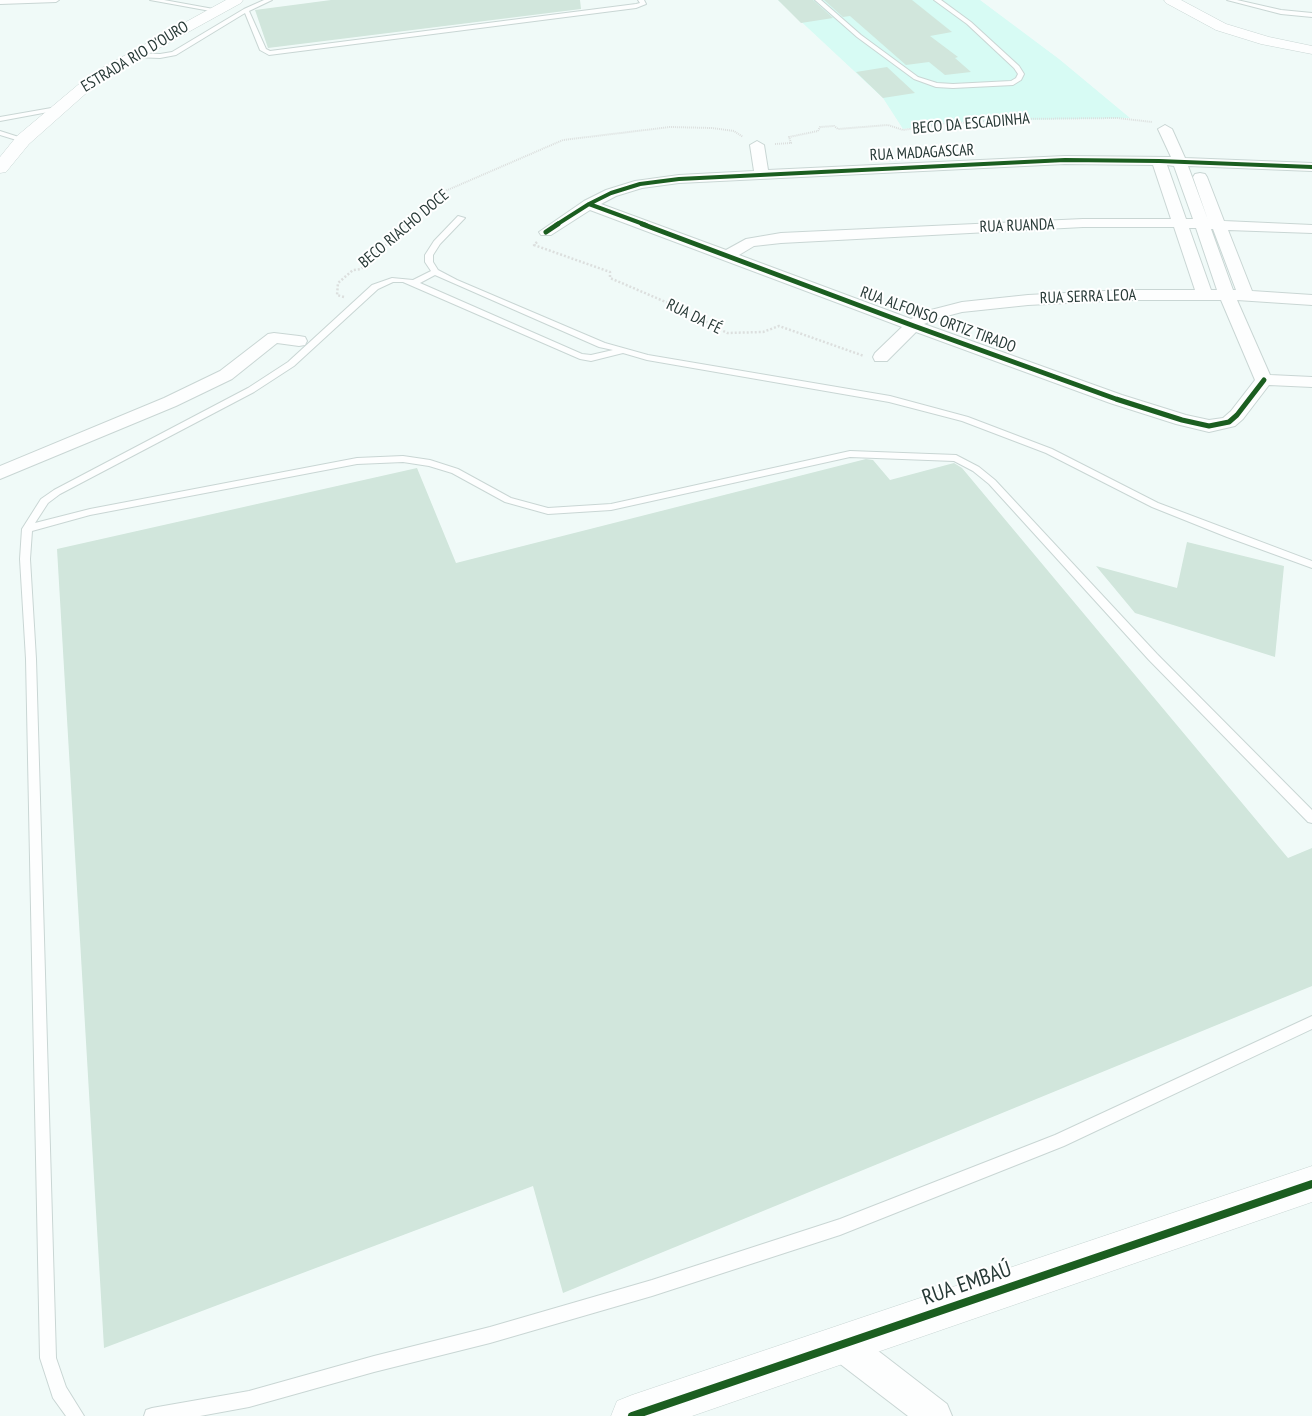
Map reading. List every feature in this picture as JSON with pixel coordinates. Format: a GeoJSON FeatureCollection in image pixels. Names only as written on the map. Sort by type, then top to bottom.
{"type":"FeatureCollection","features":[{"type":"Feature","properties":{"kind":"street"},"geometry":{"type":"LineString","coordinates":[[1171,0],[1221,27],[1266,41],[1312,50]]}},
{"type":"Feature","properties":{"kind":"street","name":"ESTRADA RIO D'OURO"},"geometry":{"type":"LineString","coordinates":[[0,168],[23,140],[57,108],[96,77],[216,10],[241,5]]}},
{"type":"Feature","properties":{"kind":"street"},"geometry":{"type":"LineString","coordinates":[[1165,129],[1187,162],[1218,225],[1246,295]]}},
{"type":"Feature","properties":{"kind":"street"},"geometry":{"type":"LineString","coordinates":[[756,145],[759,174]]}},
{"type":"Feature","properties":{"kind":"street","name":"RUA MADAGASCAR"},"geometry":{"type":"LineString","coordinates":[[546,232],[589,204],[611,193],[640,184],[679,179],[1046,160],[1159,161],[1312,167]]}},
{"type":"Feature","properties":{"kind":"street"},"geometry":{"type":"LineString","coordinates":[[1159,161],[1204,294]]}},
{"type":"Feature","properties":{"kind":"street"},"geometry":{"type":"LineString","coordinates":[[1187,162],[1200,224],[1227,295],[1264,380],[1312,382]]}},
{"type":"Feature","properties":{"kind":"street","name":"RUA ALFONSO ORTIZ TIRADO"},"geometry":{"type":"LineString","coordinates":[[589,204],[914,326],[1116,399],[1200,425],[1218,426],[1229,422],[1237,415],[1264,380]]}},
{"type":"Feature","properties":{"kind":"street","name":"RUA RUANDA"},"geometry":{"type":"LineString","coordinates":[[727,256],[740,247],[752,242],[781,238],[1083,223],[1179,223],[1312,229]]}},
{"type":"Feature","properties":{"kind":"street","name":"RUA SERRA LEOA"},"geometry":{"type":"LineString","coordinates":[[881,357],[919,320],[933,314],[962,307],[994,303],[1124,295],[1246,295],[1312,300]]}},
{"type":"Feature","properties":{"kind":"street"},"geometry":{"type":"LineString","coordinates":[[0,473],[170,402],[226,375],[274,338],[299,341]]}},
{"type":"Feature","properties":{"kind":"street","name":"RUA EMBAÚ"},"geometry":{"type":"LineString","coordinates":[[632,1416],[1312,1184]]}},
{"type":"Feature","properties":{"kind":"street"},"geometry":{"type":"LineString","coordinates":[[843,1345],[935,1416]]}},
{"type":"Feature","properties":{"kind":"lane"},"geometry":{"type":"LineString","coordinates":[[1,3],[56,0]]}},
{"type":"Feature","properties":{"kind":"lane"},"geometry":{"type":"LineString","coordinates":[[153,0],[216,10]]}},
{"type":"Feature","properties":{"kind":"lane"},"geometry":{"type":"LineString","coordinates":[[134,55],[160,56],[174,54],[241,5],[269,0]]}},
{"type":"Feature","properties":{"kind":"lane"},"geometry":{"type":"LineString","coordinates":[[241,5],[263,50],[269,53],[636,6],[643,4],[641,0]]}},
{"type":"Feature","properties":{"kind":"lane"},"geometry":{"type":"LineString","coordinates":[[818,0],[859,36],[916,78],[936,85],[952,86],[1013,83],[1019,80],[1021,74],[1017,67],[969,23],[937,0]]}},
{"type":"Feature","properties":{"kind":"lane"},"geometry":{"type":"LineString","coordinates":[[1230,0],[1281,12],[1312,15]]}},
{"type":"Feature","properties":{"kind":"lane"},"geometry":{"type":"LineString","coordinates":[[0,118],[57,108]]}},
{"type":"Feature","properties":{"kind":"lane"},"geometry":{"type":"LineString","coordinates":[[0,133],[23,140]]}},
{"type":"Feature","properties":{"kind":"lane"},"geometry":{"type":"LineString","coordinates":[[461,218],[429,254],[429,262],[435,272],[454,282],[621,351],[890,399],[965,419],[1049,451],[1155,505],[1312,565]]}},
{"type":"Feature","properties":{"kind":"lane"},"geometry":{"type":"LineString","coordinates":[[414,283],[435,272]]}},
{"type":"Feature","properties":{"kind":"lane"},"geometry":{"type":"LineString","coordinates":[[76,1416],[59,1392],[48,1358],[31,659],[25,559],[26,529],[44,501],[56,492],[251,390],[291,364],[375,288],[392,280],[414,283],[580,356],[591,358],[621,351]]}},
{"type":"Feature","properties":{"kind":"lane"},"geometry":{"type":"LineString","coordinates":[[26,529],[90,512],[357,461],[403,459],[430,463],[455,471],[508,500],[548,511],[611,507],[850,454],[956,458],[976,469],[992,482],[1153,658],[1312,818]]}},
{"type":"Feature","properties":{"kind":"lane"},"geometry":{"type":"LineString","coordinates":[[152,1416],[249,1399],[374,1364],[490,1335],[652,1288],[840,1228],[1060,1141],[1312,1022]]}},
{"type":"Feature","properties":{"kind":"shaded area"},"geometry":{"type":"Polygon","coordinates":[[[778,0],[980,0],[1059,59],[1130,118],[971,121],[903,129],[883,98],[778,0]]]}},
{"type":"Feature","properties":{"kind":"building"},"geometry":{"type":"Polygon","coordinates":[[[331,0],[580,0],[581,9],[268,48],[255,10],[331,0]]]}},
{"type":"Feature","properties":{"kind":"building"},"geometry":{"type":"Polygon","coordinates":[[[778,0],[813,0],[833,18],[801,23],[778,0]]]}},
{"type":"Feature","properties":{"kind":"building"},"geometry":{"type":"Polygon","coordinates":[[[824,0],[912,0],[952,32],[930,36],[958,57],[955,58],[971,72],[945,75],[929,62],[906,65],[850,16],[843,17],[824,0]]]}},
{"type":"Feature","properties":{"kind":"building"},"geometry":{"type":"Polygon","coordinates":[[[887,67],[915,93],[883,98],[856,72],[887,67]]]}},
{"type":"Feature","properties":{"kind":"building"},"geometry":{"type":"Polygon","coordinates":[[[866,459],[873,460],[890,480],[954,463],[962,468],[1288,858],[1312,848],[1312,986],[563,1293],[533,1186],[104,1348],[57,549],[417,468],[456,563],[866,459]]]}},
{"type":"Feature","properties":{"kind":"building"},"geometry":{"type":"Polygon","coordinates":[[[1187,542],[1284,566],[1275,657],[1135,613],[1096,566],[1177,588],[1187,542]]]}},
{"type":"Feature","properties":{"kind":"cycle path"},"geometry":{"type":"LineString","coordinates":[[546,232],[589,204],[611,193],[640,184],[679,179],[1065,160],[1159,161],[1312,167]]}},
{"type":"Feature","properties":{"kind":"cycle path"},"geometry":{"type":"LineString","coordinates":[[589,204],[914,326],[1116,399],[1182,420],[1209,426],[1229,422],[1237,415],[1264,380]]}},
{"type":"Feature","properties":{"kind":"cycle path"},"geometry":{"type":"LineString","coordinates":[[632,1416],[1312,1184]]}}]}
